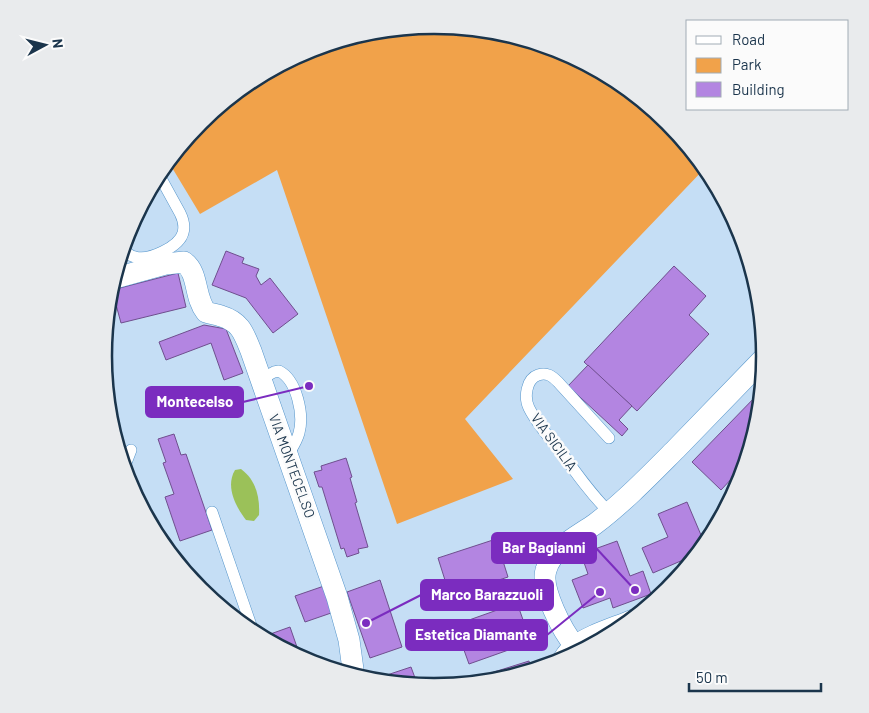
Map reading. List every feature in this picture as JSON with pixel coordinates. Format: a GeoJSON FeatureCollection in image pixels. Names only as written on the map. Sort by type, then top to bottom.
{"type":"FeatureCollection","features":[{"type":"Feature","properties":{"kind":"street","name":"VIA MONTECELSO"},"geometry":{"type":"LineString","coordinates":[[122,276],[172,263],[186,263],[191,268],[200,302],[206,312],[228,319],[237,324],[241,329],[288,455],[339,604],[349,640],[353,668]]}},
{"type":"Feature","properties":{"kind":"street"},"geometry":{"type":"LineString","coordinates":[[575,646],[566,636],[547,591],[545,582],[546,571],[551,559],[643,482],[757,365]]}},
{"type":"Feature","properties":{"kind":"street"},"geometry":{"type":"LineString","coordinates":[[573,648],[595,636]]}},
{"type":"Feature","properties":{"kind":"lane"},"geometry":{"type":"LineString","coordinates":[[129,254],[135,257],[147,257],[156,254],[171,247],[183,234],[183,220],[163,182]]}},
{"type":"Feature","properties":{"kind":"lane"},"geometry":{"type":"LineString","coordinates":[[260,379],[279,371],[288,378],[297,396],[301,412],[301,428],[297,441],[288,455]]}},
{"type":"Feature","properties":{"kind":"lane","name":"VIA SICILIA"},"geometry":{"type":"LineString","coordinates":[[609,438],[550,375],[537,375],[533,378],[527,391],[529,408],[538,423],[596,499],[609,512]]}},
{"type":"Feature","properties":{"kind":"lane"},"geometry":{"type":"LineString","coordinates":[[128,457],[131,450]]}},
{"type":"Feature","properties":{"kind":"lane"},"geometry":{"type":"LineString","coordinates":[[212,512],[250,621]]}},
{"type":"Feature","properties":{"kind":"green space"},"geometry":{"type":"Polygon","coordinates":[[[413,34],[456,34],[497,40],[538,51],[577,67],[631,100],[663,128],[700,173],[465,419],[513,479],[397,524],[277,170],[200,214],[172,168],[206,128],[238,100],[273,77],[311,58],[372,40],[413,34]]]}},
{"type":"Feature","properties":{"kind":"shaded area"},"geometry":{"type":"Polygon","coordinates":[[[241,469],[254,484],[258,495],[259,515],[254,521],[246,520],[231,490],[232,476],[235,470],[241,469]]]}},
{"type":"Feature","properties":{"kind":"building"},"geometry":{"type":"Polygon","coordinates":[[[226,251],[244,258],[242,263],[259,269],[256,276],[261,285],[270,278],[298,314],[273,333],[246,298],[212,285],[226,251]]]}},
{"type":"Feature","properties":{"kind":"building"},"geometry":{"type":"Polygon","coordinates":[[[674,266],[706,296],[689,315],[709,334],[637,411],[584,362],[674,266]]]}},
{"type":"Feature","properties":{"kind":"building"},"geometry":{"type":"Polygon","coordinates":[[[178,273],[186,307],[121,323],[116,306],[119,288],[178,273]]]}},
{"type":"Feature","properties":{"kind":"building"},"geometry":{"type":"Polygon","coordinates":[[[204,325],[226,329],[243,373],[224,380],[211,343],[166,360],[159,342],[204,325]]]}},
{"type":"Feature","properties":{"kind":"building"},"geometry":{"type":"Polygon","coordinates":[[[588,365],[632,406],[619,420],[628,429],[622,436],[568,386],[588,365]]]}},
{"type":"Feature","properties":{"kind":"building"},"geometry":{"type":"Polygon","coordinates":[[[754,398],[746,440],[735,475],[721,490],[692,462],[754,398]]]}},
{"type":"Feature","properties":{"kind":"building"},"geometry":{"type":"Polygon","coordinates":[[[174,434],[181,455],[186,454],[212,530],[180,541],[165,497],[174,494],[163,463],[166,462],[158,439],[174,434]]]}},
{"type":"Feature","properties":{"kind":"building"},"geometry":{"type":"Polygon","coordinates":[[[346,458],[357,502],[355,503],[368,547],[358,549],[359,553],[347,557],[344,548],[341,549],[322,487],[319,487],[314,472],[322,470],[321,466],[346,458]]]}},
{"type":"Feature","properties":{"kind":"building"},"geometry":{"type":"Polygon","coordinates":[[[687,502],[701,535],[705,533],[686,559],[653,573],[642,548],[668,537],[658,514],[687,502]]]}},
{"type":"Feature","properties":{"kind":"building"},"geometry":{"type":"Polygon","coordinates":[[[496,539],[508,577],[450,596],[438,558],[496,539]]]}},
{"type":"Feature","properties":{"kind":"building"},"geometry":{"type":"Polygon","coordinates":[[[617,541],[630,576],[643,571],[651,594],[613,608],[610,598],[583,608],[572,580],[588,574],[581,554],[617,541]]]}},
{"type":"Feature","properties":{"kind":"building"},"geometry":{"type":"Polygon","coordinates":[[[380,580],[402,647],[370,658],[347,592],[380,580]]]}},
{"type":"Feature","properties":{"kind":"building"},"geometry":{"type":"Polygon","coordinates":[[[324,586],[334,612],[305,622],[295,596],[324,586]]]}},
{"type":"Feature","properties":{"kind":"building"},"geometry":{"type":"Polygon","coordinates":[[[517,603],[531,642],[469,664],[455,625],[517,603]]]}},
{"type":"Feature","properties":{"kind":"building"},"geometry":{"type":"Polygon","coordinates":[[[290,627],[298,649],[292,646],[270,634],[290,627]]]}},
{"type":"Feature","properties":{"kind":"building"},"geometry":{"type":"Polygon","coordinates":[[[529,661],[530,664],[485,675],[529,661]]]}},
{"type":"Feature","properties":{"kind":"building"},"geometry":{"type":"Polygon","coordinates":[[[411,667],[415,679],[413,679],[386,675],[411,667]]]}},
{"type":"Feature","properties":{"kind":"place","name":"Montecelso"},"geometry":{"type":"Point","coordinates":[309,386]}},
{"type":"Feature","properties":{"kind":"place","name":"Bar Bagianni"},"geometry":{"type":"Point","coordinates":[635,590]}},
{"type":"Feature","properties":{"kind":"place","name":"Estetica Diamante"},"geometry":{"type":"Point","coordinates":[600,592]}},
{"type":"Feature","properties":{"kind":"place","name":"Marco Barazzuoli"},"geometry":{"type":"Point","coordinates":[366,623]}}]}
